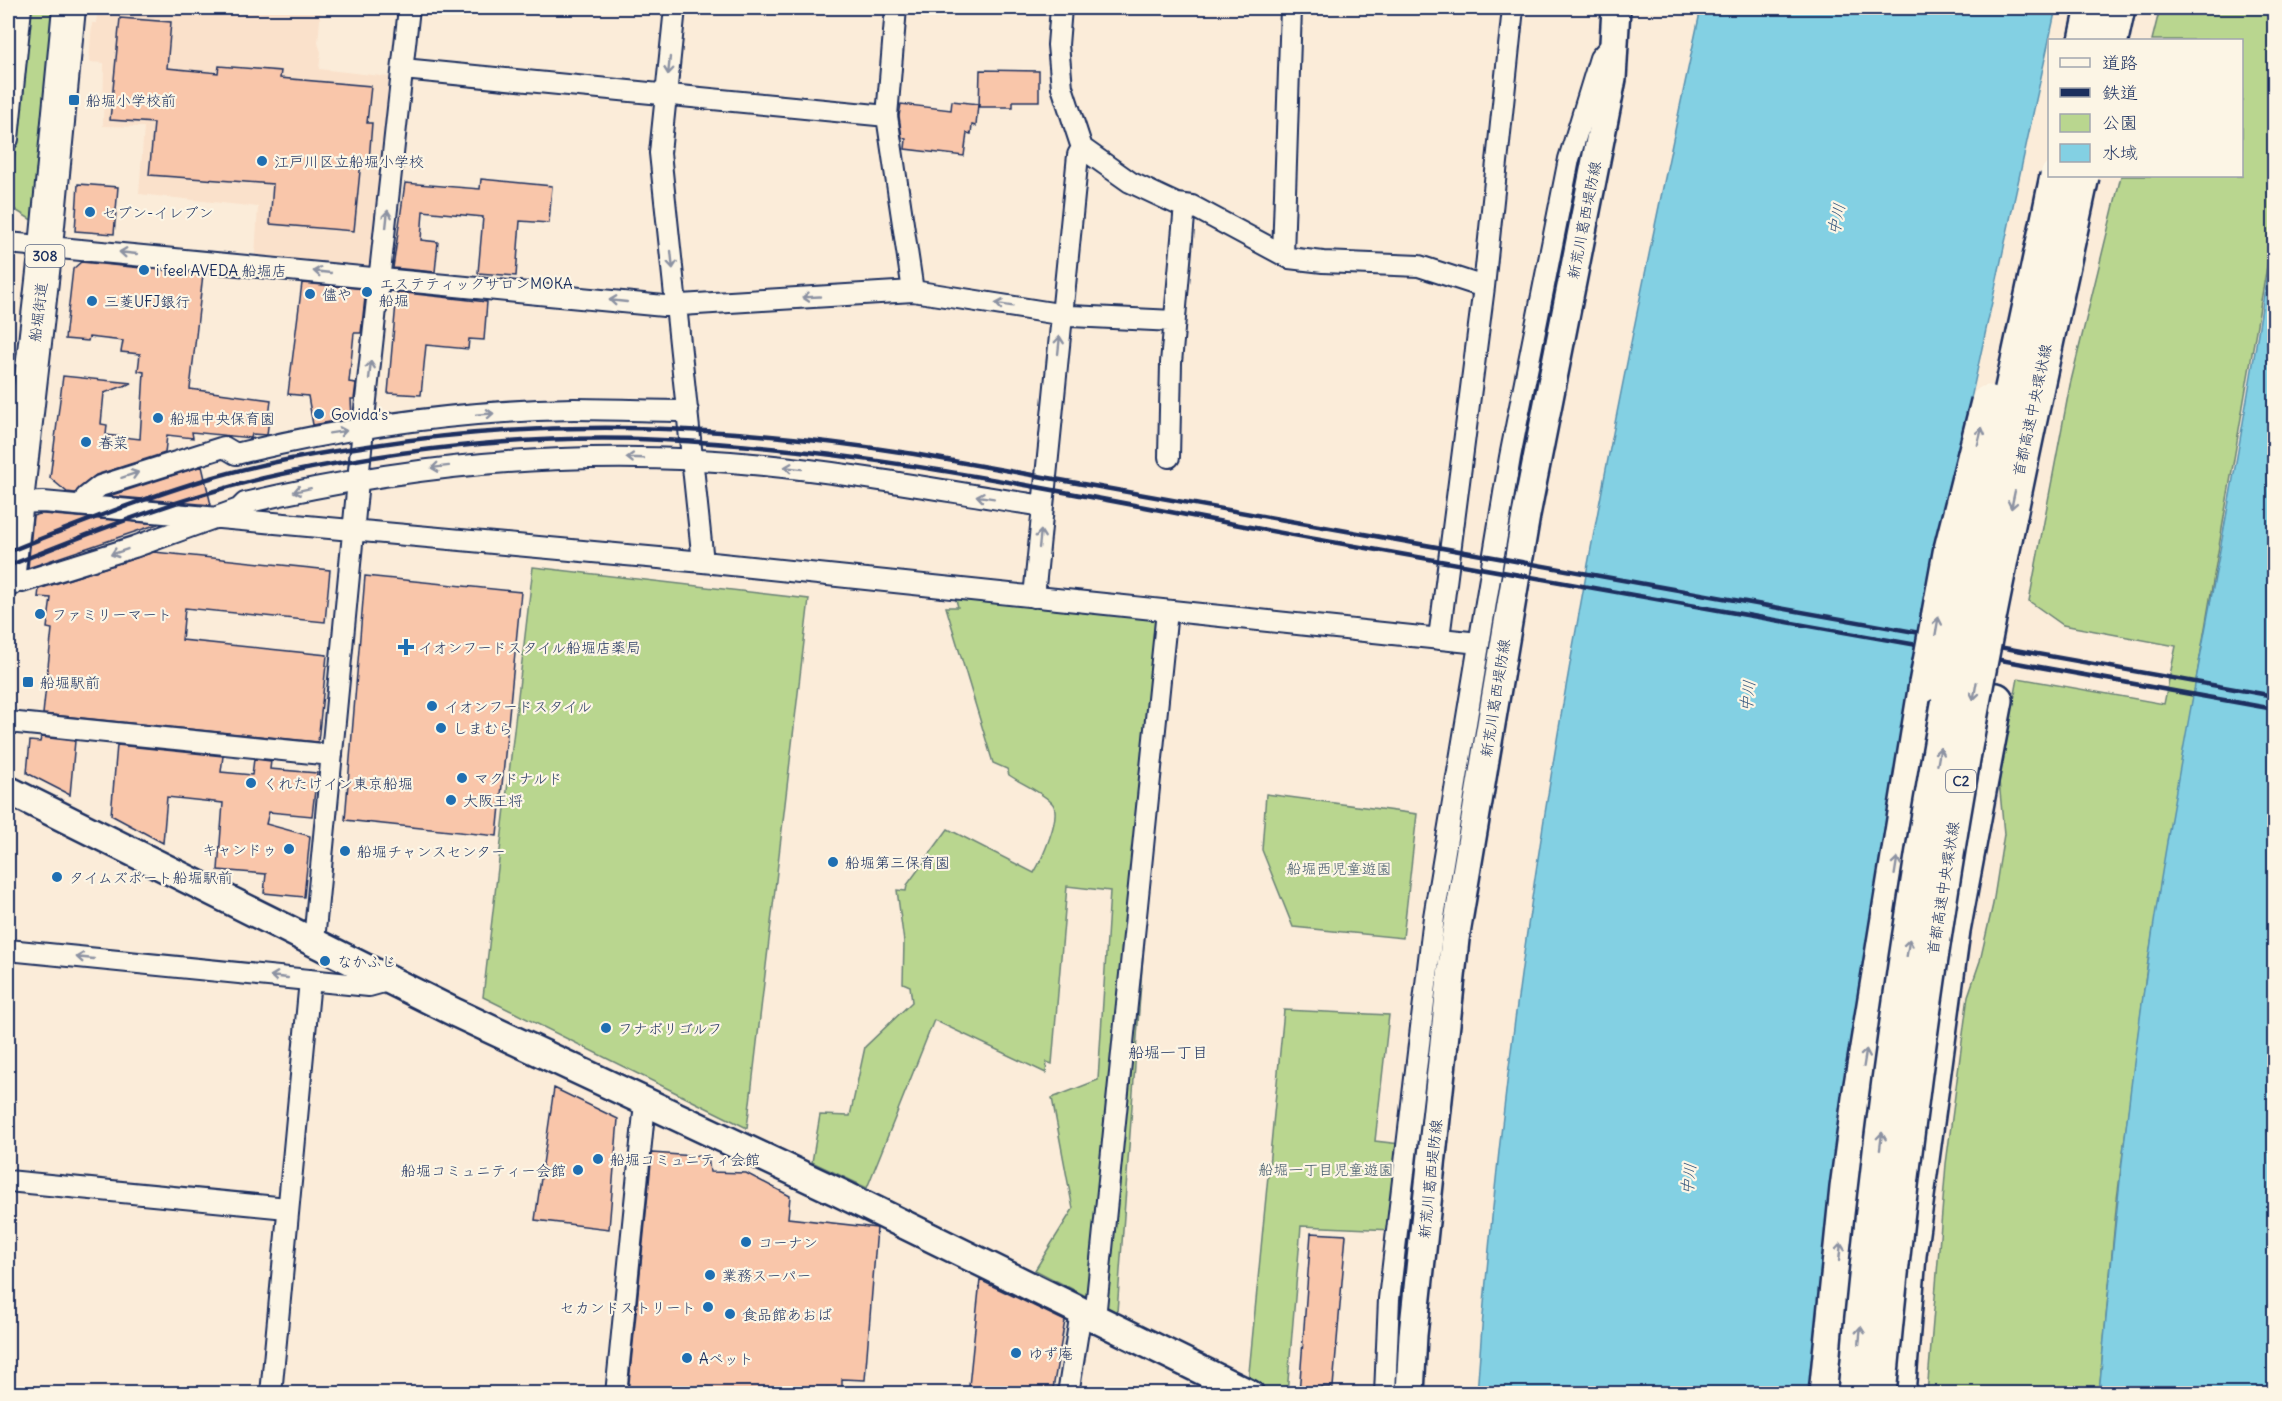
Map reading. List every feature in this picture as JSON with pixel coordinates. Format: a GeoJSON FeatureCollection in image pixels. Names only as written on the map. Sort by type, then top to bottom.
{"type":"FeatureCollection","features":[{"type":"Feature","properties":{"kind":"highway"},"geometry":{"type":"LineString","coordinates":[[2086,39],[2093,8]]}},
{"type":"Feature","properties":{"kind":"highway"},"geometry":{"type":"LineString","coordinates":[[2111,39],[2118,8]]}},
{"type":"Feature","properties":{"kind":"highway"},"geometry":{"type":"LineString","coordinates":[[1826,1394],[1847,1188],[1860,1091],[1908,787],[1950,553],[2026,250],[2057,177]]}},
{"type":"Feature","properties":{"kind":"highway","name":"首都高速中央環状線"},"geometry":{"type":"LineString","coordinates":[[1855,1394],[1876,1176],[1930,808],[1959,648],[2057,177]]}},
{"type":"Feature","properties":{"kind":"highway"},"geometry":{"type":"LineString","coordinates":[[1898,1394],[1909,1255],[1953,931],[2019,575],[2063,361],[2084,177]]}},
{"type":"Feature","properties":{"kind":"highway","name":"首都高速中央環状線"},"geometry":{"type":"LineString","coordinates":[[1879,1394],[1917,1044],[1976,688],[2012,502],[2084,177]]}},
{"type":"Feature","properties":{"kind":"main road","name":"船堀街道"},"geometry":{"type":"LineString","coordinates":[[15,581],[12,502],[46,246],[69,8]]}},
{"type":"Feature","properties":{"kind":"main road","name":"新荒川葛西堤防線"},"geometry":{"type":"LineString","coordinates":[[1410,1394],[1413,1335],[1455,939],[1526,515],[1612,79],[1616,8]]}},
{"type":"Feature","properties":{"kind":"main road"},"geometry":{"type":"LineString","coordinates":[[8,790],[391,980],[645,1103],[840,1192],[1250,1394]]}},
{"type":"Feature","properties":{"kind":"street"},"geometry":{"type":"LineString","coordinates":[[8,139],[21,8]]}},
{"type":"Feature","properties":{"kind":"street"},"geometry":{"type":"LineString","coordinates":[[314,941],[364,428],[409,8]]}},
{"type":"Feature","properties":{"kind":"street"},"geometry":{"type":"LineString","coordinates":[[675,8],[660,153],[703,562]]}},
{"type":"Feature","properties":{"kind":"street"},"geometry":{"type":"LineString","coordinates":[[896,8],[886,116],[913,291]]}},
{"type":"Feature","properties":{"kind":"street"},"geometry":{"type":"LineString","coordinates":[[1061,8],[1058,45],[1062,87],[1082,148],[1130,182],[1191,206],[1283,255],[1323,262],[1419,266],[1484,287]]}},
{"type":"Feature","properties":{"kind":"street"},"geometry":{"type":"LineString","coordinates":[[1283,255],[1291,8]]}},
{"type":"Feature","properties":{"kind":"street"},"geometry":{"type":"LineString","coordinates":[[1439,638],[1484,287],[1513,8]]}},
{"type":"Feature","properties":{"kind":"street"},"geometry":{"type":"LineString","coordinates":[[1385,1394],[1389,1299],[1434,917],[1510,457],[1569,159],[1600,58],[1615,41]]}},
{"type":"Feature","properties":{"kind":"street"},"geometry":{"type":"LineString","coordinates":[[403,69],[886,116]]}},
{"type":"Feature","properties":{"kind":"street"},"geometry":{"type":"LineString","coordinates":[[1034,597],[1078,154],[1082,148]]}},
{"type":"Feature","properties":{"kind":"street"},"geometry":{"type":"LineString","coordinates":[[1169,457],[1174,321],[1185,205]]}},
{"type":"Feature","properties":{"kind":"street"},"geometry":{"type":"LineString","coordinates":[[8,243],[677,305],[913,291],[1062,314],[1174,321]]}},
{"type":"Feature","properties":{"kind":"street"},"geometry":{"type":"LineString","coordinates":[[84,505],[86,497],[100,486],[224,447],[236,454],[364,428],[483,414],[534,411],[688,411]]}},
{"type":"Feature","properties":{"kind":"street"},"geometry":{"type":"LineString","coordinates":[[15,581],[46,577],[239,509],[245,503],[360,478],[477,463],[576,457],[693,461],[830,472],[1043,507]]}},
{"type":"Feature","properties":{"kind":"street"},"geometry":{"type":"LineString","coordinates":[[12,502],[84,505],[703,562],[1479,643]]}},
{"type":"Feature","properties":{"kind":"street"},"geometry":{"type":"LineString","coordinates":[[1068,1394],[1088,1315],[1167,611]]}},
{"type":"Feature","properties":{"kind":"street"},"geometry":{"type":"LineString","coordinates":[[8,722],[332,755]]}},
{"type":"Feature","properties":{"kind":"street"},"geometry":{"type":"LineString","coordinates":[[8,950],[369,986],[391,980]]}},
{"type":"Feature","properties":{"kind":"street"},"geometry":{"type":"LineString","coordinates":[[271,1394],[310,980]]}},
{"type":"Feature","properties":{"kind":"street"},"geometry":{"type":"LineString","coordinates":[[616,1394],[645,1103]]}},
{"type":"Feature","properties":{"kind":"street"},"geometry":{"type":"LineString","coordinates":[[8,1181],[287,1208]]}},
{"type":"Feature","properties":{"kind":"shaded area","name":"江戸川区立船堀小学校"},"geometry":{"type":"Polygon","coordinates":[[[98,8],[321,8],[318,43],[321,52],[319,69],[390,77],[371,268],[255,256],[258,207],[139,194],[144,127],[103,126],[104,63],[89,62],[92,23],[96,23],[98,8]]]}},
{"type":"Feature","properties":{"kind":"green space"},"geometry":{"type":"Polygon","coordinates":[[[31,8],[58,8],[38,224],[9,206],[31,8]]]}},
{"type":"Feature","properties":{"kind":"green space"},"geometry":{"type":"Polygon","coordinates":[[[2160,8],[2274,8],[2274,225],[2147,967],[2117,1199],[2099,1393],[1927,1394],[1946,1164],[1968,996],[1980,961],[1993,904],[2004,834],[1999,781],[2018,678],[2164,704],[2176,646],[2063,625],[2029,601],[2070,385],[2121,177],[2243,177],[2243,39],[2152,39],[2160,8]]]}},
{"type":"Feature","properties":{"kind":"green space"},"geometry":{"type":"Polygon","coordinates":[[[533,567],[809,599],[747,1128],[483,997],[533,567]]]}},
{"type":"Feature","properties":{"kind":"green space"},"geometry":{"type":"Polygon","coordinates":[[[953,589],[1167,611],[1133,894],[1147,900],[1117,1312],[1035,1270],[1073,1209],[1052,1098],[1098,1080],[1110,891],[1067,886],[1052,1064],[1047,1062],[1046,1073],[934,1020],[867,1188],[812,1162],[820,1115],[850,1116],[865,1047],[912,1002],[910,986],[903,983],[904,942],[897,890],[906,891],[907,885],[948,829],[1034,873],[1053,827],[1055,809],[1052,803],[1009,775],[1007,769],[993,763],[946,607],[958,607],[953,589]]]}},
{"type":"Feature","properties":{"kind":"green space","name":"船堀西児童遊園"},"geometry":{"type":"Polygon","coordinates":[[[1266,794],[1417,814],[1403,938],[1293,927],[1262,850],[1266,794]]]}},
{"type":"Feature","properties":{"kind":"green space","name":"船堀一丁目児童遊園"},"geometry":{"type":"Polygon","coordinates":[[[1284,1010],[1389,1015],[1375,1141],[1400,1144],[1393,1230],[1301,1226],[1287,1393],[1276,1393],[1248,1383],[1284,1010]]]}},
{"type":"Feature","properties":{"kind":"water","name":"中川"},"geometry":{"type":"Polygon","coordinates":[[[1701,8],[2056,8],[1917,647],[1814,1393],[1477,1394],[1492,1219],[1512,1044],[1536,870],[1595,524],[1701,8]]]}},
{"type":"Feature","properties":{"kind":"water"},"geometry":{"type":"Polygon","coordinates":[[[2274,225],[2274,1393],[2099,1393],[2132,1075],[2147,969],[2177,783],[2245,412],[2274,225]]]}},
{"type":"Feature","properties":{"kind":"building"},"geometry":{"type":"Polygon","coordinates":[[[120,18],[171,22],[167,68],[218,73],[219,66],[281,71],[280,78],[371,86],[367,123],[372,123],[369,161],[361,161],[354,231],[270,224],[273,184],[149,175],[154,123],[110,120],[120,18]]]}},
{"type":"Feature","properties":{"kind":"building"},"geometry":{"type":"Polygon","coordinates":[[[980,70],[1039,71],[1039,101],[1013,101],[1013,107],[979,107],[980,70]]]}},
{"type":"Feature","properties":{"kind":"building"},"geometry":{"type":"Polygon","coordinates":[[[952,101],[978,104],[976,126],[972,125],[971,134],[967,133],[964,156],[905,149],[906,139],[902,138],[899,116],[901,104],[951,110],[952,101]]]}},
{"type":"Feature","properties":{"kind":"building"},"geometry":{"type":"Polygon","coordinates":[[[481,179],[552,186],[549,223],[520,221],[516,276],[478,273],[483,217],[423,211],[421,240],[438,242],[435,272],[393,268],[405,183],[480,189],[481,179]]]}},
{"type":"Feature","properties":{"kind":"building"},"geometry":{"type":"Polygon","coordinates":[[[78,184],[118,187],[114,234],[75,231],[78,184]]]}},
{"type":"Feature","properties":{"kind":"building"},"geometry":{"type":"Polygon","coordinates":[[[81,262],[203,274],[190,389],[271,400],[267,435],[252,434],[251,438],[192,432],[193,438],[167,435],[165,453],[96,475],[75,493],[67,492],[50,478],[63,376],[132,383],[104,393],[101,424],[107,425],[106,435],[140,439],[144,372],[138,371],[140,354],[121,352],[123,341],[89,337],[88,341],[65,339],[73,269],[81,262]]]}},
{"type":"Feature","properties":{"kind":"building"},"geometry":{"type":"Polygon","coordinates":[[[302,283],[366,289],[361,333],[354,333],[349,382],[356,383],[354,399],[351,399],[352,418],[313,425],[308,396],[288,394],[302,283]]]}},
{"type":"Feature","properties":{"kind":"building"},"geometry":{"type":"Polygon","coordinates":[[[397,292],[487,302],[484,340],[469,339],[468,349],[426,345],[421,395],[388,393],[397,292]]]}},
{"type":"Feature","properties":{"kind":"building"},"geometry":{"type":"Polygon","coordinates":[[[202,466],[211,505],[109,496],[202,466]]]}},
{"type":"Feature","properties":{"kind":"building"},"geometry":{"type":"Polygon","coordinates":[[[40,514],[158,524],[28,568],[33,516],[40,514]]]}},
{"type":"Feature","properties":{"kind":"building"},"geometry":{"type":"Polygon","coordinates":[[[154,552],[330,570],[325,622],[185,608],[182,640],[327,655],[318,742],[43,714],[52,629],[47,628],[51,598],[38,597],[39,589],[154,552]]]}},
{"type":"Feature","properties":{"kind":"building","name":"イオンフードスタイル"},"geometry":{"type":"Polygon","coordinates":[[[365,576],[521,592],[497,836],[345,820],[365,576]]]}},
{"type":"Feature","properties":{"kind":"building"},"geometry":{"type":"Polygon","coordinates":[[[41,737],[75,741],[70,795],[27,773],[30,741],[40,742],[41,737]]]}},
{"type":"Feature","properties":{"kind":"building"},"geometry":{"type":"Polygon","coordinates":[[[117,745],[223,756],[221,772],[252,775],[254,759],[271,761],[270,769],[317,773],[312,816],[269,812],[266,824],[310,836],[304,897],[264,893],[266,874],[218,870],[223,803],[167,797],[163,843],[111,815],[117,745]]]}},
{"type":"Feature","properties":{"kind":"building","name":"船堀コミュニティー会館"},"geometry":{"type":"Polygon","coordinates":[[[554,1088],[618,1119],[609,1229],[535,1220],[554,1088]]]}},
{"type":"Feature","properties":{"kind":"building","name":"業務スーパー"},"geometry":{"type":"Polygon","coordinates":[[[652,1153],[708,1157],[710,1172],[746,1173],[790,1196],[788,1218],[877,1228],[865,1380],[842,1379],[842,1389],[628,1393],[652,1153]]]}},
{"type":"Feature","properties":{"kind":"building"},"geometry":{"type":"Polygon","coordinates":[[[1311,1233],[1346,1235],[1333,1387],[1321,1387],[1320,1394],[1299,1394],[1311,1233]]]}},
{"type":"Feature","properties":{"kind":"building","name":"ゆず庵"},"geometry":{"type":"Polygon","coordinates":[[[980,1280],[1065,1321],[1052,1394],[1019,1394],[969,1386],[980,1280]]]}},
{"type":"Feature","properties":{"kind":"railway"},"geometry":{"type":"LineString","coordinates":[[8,552],[105,514],[204,480],[265,464],[327,452],[438,437],[506,431],[574,428],[709,431],[776,436],[914,454],[2274,696]]}},
{"type":"Feature","properties":{"kind":"railway"},"geometry":{"type":"LineString","coordinates":[[8,566],[177,502],[282,474],[376,457],[471,445],[566,439],[662,440],[832,455],[1002,481],[2274,709]]}},
{"type":"Feature","properties":{"kind":"place","name":"船堀小学校前"},"geometry":{"type":"Point","coordinates":[74,100]}},
{"type":"Feature","properties":{"kind":"place","name":"江戸川区立船堀小学校"},"geometry":{"type":"Point","coordinates":[262,161]}},
{"type":"Feature","properties":{"kind":"place","name":"セブン-イレブン"},"geometry":{"type":"Point","coordinates":[90,212]}},
{"type":"Feature","properties":{"kind":"place","name":"i feel AVEDA 船堀店"},"geometry":{"type":"Point","coordinates":[144,270]}},
{"type":"Feature","properties":{"kind":"place","name":"エステティックサロンMOKA 船堀"},"geometry":{"type":"Point","coordinates":[367,292]}},
{"type":"Feature","properties":{"kind":"place","name":"儘や"},"geometry":{"type":"Point","coordinates":[310,294]}},
{"type":"Feature","properties":{"kind":"place","name":"三菱UFJ銀行"},"geometry":{"type":"Point","coordinates":[92,301]}},
{"type":"Feature","properties":{"kind":"place","name":"Govida's"},"geometry":{"type":"Point","coordinates":[319,414]}},
{"type":"Feature","properties":{"kind":"place","name":"船堀中央保育園"},"geometry":{"type":"Point","coordinates":[158,418]}},
{"type":"Feature","properties":{"kind":"place","name":"春菜"},"geometry":{"type":"Point","coordinates":[86,442]}},
{"type":"Feature","properties":{"kind":"place","name":"ファミリーマート"},"geometry":{"type":"Point","coordinates":[40,614]}},
{"type":"Feature","properties":{"kind":"place","name":"イオンフードスタイル船堀店薬局"},"geometry":{"type":"Point","coordinates":[406,647]}},
{"type":"Feature","properties":{"kind":"place","name":"船堀駅前"},"geometry":{"type":"Point","coordinates":[28,682]}},
{"type":"Feature","properties":{"kind":"place","name":"イオンフードスタイル"},"geometry":{"type":"Point","coordinates":[432,706]}},
{"type":"Feature","properties":{"kind":"place","name":"しまむら"},"geometry":{"type":"Point","coordinates":[441,728]}},
{"type":"Feature","properties":{"kind":"place","name":"マクドナルド"},"geometry":{"type":"Point","coordinates":[462,778]}},
{"type":"Feature","properties":{"kind":"place","name":"くれたけイン東京船堀"},"geometry":{"type":"Point","coordinates":[251,783]}},
{"type":"Feature","properties":{"kind":"place","name":"大阪王将"},"geometry":{"type":"Point","coordinates":[451,800]}},
{"type":"Feature","properties":{"kind":"place","name":"キャンドゥ"},"geometry":{"type":"Point","coordinates":[289,849]}},
{"type":"Feature","properties":{"kind":"place","name":"船堀チャンスセンター"},"geometry":{"type":"Point","coordinates":[345,851]}},
{"type":"Feature","properties":{"kind":"place","name":"船堀第三保育園"},"geometry":{"type":"Point","coordinates":[833,862]}},
{"type":"Feature","properties":{"kind":"place","name":"タイムズポート船堀駅前"},"geometry":{"type":"Point","coordinates":[57,877]}},
{"type":"Feature","properties":{"kind":"place","name":"なかふじ"},"geometry":{"type":"Point","coordinates":[325,961]}},
{"type":"Feature","properties":{"kind":"place","name":"フナボリゴルフ"},"geometry":{"type":"Point","coordinates":[606,1028]}},
{"type":"Feature","properties":{"kind":"place","name":"船堀コミュニティ会館"},"geometry":{"type":"Point","coordinates":[598,1159]}},
{"type":"Feature","properties":{"kind":"place","name":"船堀コミュニティー会館"},"geometry":{"type":"Point","coordinates":[578,1170]}},
{"type":"Feature","properties":{"kind":"place","name":"コーナン"},"geometry":{"type":"Point","coordinates":[746,1242]}},
{"type":"Feature","properties":{"kind":"place","name":"業務スーパー"},"geometry":{"type":"Point","coordinates":[710,1275]}},
{"type":"Feature","properties":{"kind":"place","name":"セカンドストリート"},"geometry":{"type":"Point","coordinates":[708,1307]}},
{"type":"Feature","properties":{"kind":"place","name":"食品館あおば"},"geometry":{"type":"Point","coordinates":[730,1314]}},
{"type":"Feature","properties":{"kind":"place","name":"ゆず庵"},"geometry":{"type":"Point","coordinates":[1016,1353]}},
{"type":"Feature","properties":{"kind":"place","name":"Aペット"},"geometry":{"type":"Point","coordinates":[687,1358]}},
{"type":"Feature","properties":{"kind":"district","name":"船堀一丁目"},"geometry":{"type":"Point","coordinates":[1168,1052]}}]}
